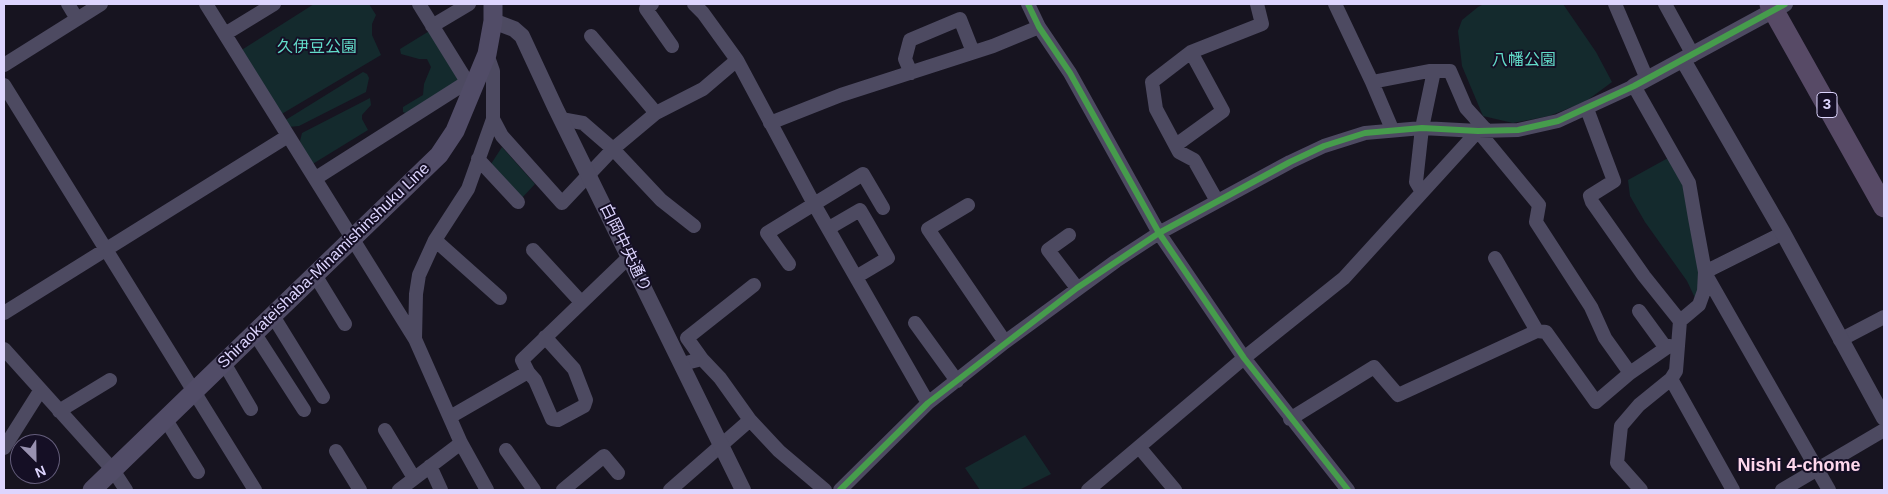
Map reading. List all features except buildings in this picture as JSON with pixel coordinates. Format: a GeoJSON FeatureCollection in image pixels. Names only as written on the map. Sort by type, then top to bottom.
{"type":"FeatureCollection","features":[{"type":"Feature","properties":{"kind":"main road","name":"3"},"geometry":{"type":"LineString","coordinates":[[1778,5],[1884,178]]}},
{"type":"Feature","properties":{"kind":"main road","name":"3"},"geometry":{"type":"LineString","coordinates":[[1778,5],[1884,207]]}},
{"type":"Feature","properties":{"kind":"main road","name":"Shiraokateishaba-Minamishinshuku Line"},"geometry":{"type":"LineString","coordinates":[[92,490],[439,155],[455,131],[469,86],[487,54],[493,13]]}},
{"type":"Feature","properties":{"kind":"street"},"geometry":{"type":"LineString","coordinates":[[68,4],[77,19]]}},
{"type":"Feature","properties":{"kind":"street"},"geometry":{"type":"LineString","coordinates":[[4,64],[101,4]]}},
{"type":"Feature","properties":{"kind":"street"},"geometry":{"type":"LineString","coordinates":[[206,4],[416,338],[461,443],[487,490]]}},
{"type":"Feature","properties":{"kind":"street"},"geometry":{"type":"LineString","coordinates":[[225,34],[274,4]]}},
{"type":"Feature","properties":{"kind":"street"},"geometry":{"type":"LineString","coordinates":[[316,178],[469,86],[419,4]]}},
{"type":"Feature","properties":{"kind":"street"},"geometry":{"type":"LineString","coordinates":[[432,26],[469,4]]}},
{"type":"Feature","properties":{"kind":"street"},"geometry":{"type":"LineString","coordinates":[[652,4],[646,9],[672,46]]}},
{"type":"Feature","properties":{"kind":"street"},"geometry":{"type":"LineString","coordinates":[[694,4],[703,13],[737,60],[814,204],[928,403]]}},
{"type":"Feature","properties":{"kind":"street"},"geometry":{"type":"LineString","coordinates":[[1028,4],[1040,27],[1070,73],[1159,233],[1244,358],[1344,489]]}},
{"type":"Feature","properties":{"kind":"street"},"geometry":{"type":"LineString","coordinates":[[1218,201],[1194,160],[1179,152],[1156,110],[1152,82],[1191,52],[1262,24],[1256,4]]}},
{"type":"Feature","properties":{"kind":"street"},"geometry":{"type":"LineString","coordinates":[[1335,4],[1392,129]]}},
{"type":"Feature","properties":{"kind":"street"},"geometry":{"type":"LineString","coordinates":[[1615,4],[1641,83],[1688,183],[1705,272],[1704,291],[1699,305],[1680,321]]}},
{"type":"Feature","properties":{"kind":"street"},"geometry":{"type":"LineString","coordinates":[[1665,4],[1688,57],[1884,418]]}},
{"type":"Feature","properties":{"kind":"street"},"geometry":{"type":"LineString","coordinates":[[840,490],[928,403],[1077,288],[1159,233],[1290,162],[1324,146],[1365,133],[1392,129],[1422,128],[1518,130],[1558,121],[1641,83],[1778,5]]}},
{"type":"Feature","properties":{"kind":"street","name":"白岡中央通り"},"geometry":{"type":"LineString","coordinates":[[493,13],[522,36],[743,490]]}},
{"type":"Feature","properties":{"kind":"street"},"geometry":{"type":"LineString","coordinates":[[911,73],[905,59],[910,40],[960,19],[973,52]]}},
{"type":"Feature","properties":{"kind":"street"},"geometry":{"type":"LineString","coordinates":[[770,124],[841,94],[993,46],[1040,27]]}},
{"type":"Feature","properties":{"kind":"street"},"geometry":{"type":"LineString","coordinates":[[592,36],[656,113]]}},
{"type":"Feature","properties":{"kind":"street"},"geometry":{"type":"LineString","coordinates":[[1176,145],[1223,111],[1191,52]]}},
{"type":"Feature","properties":{"kind":"street"},"geometry":{"type":"LineString","coordinates":[[416,338],[418,275],[435,240],[468,189],[493,119],[493,71],[487,54]]}},
{"type":"Feature","properties":{"kind":"street"},"geometry":{"type":"LineString","coordinates":[[493,119],[502,136],[562,203],[613,149],[656,113],[703,89],[737,60]]}},
{"type":"Feature","properties":{"kind":"street"},"geometry":{"type":"LineString","coordinates":[[1372,82],[1434,71],[1450,71],[1466,108],[1539,205],[1536,222],[1591,307],[1605,338],[1630,373]]}},
{"type":"Feature","properties":{"kind":"street"},"geometry":{"type":"LineString","coordinates":[[1422,192],[1416,182],[1422,128],[1434,71]]}},
{"type":"Feature","properties":{"kind":"street"},"geometry":{"type":"LineString","coordinates":[[4,86],[255,490]]}},
{"type":"Feature","properties":{"kind":"street"},"geometry":{"type":"LineString","coordinates":[[1587,109],[1614,181],[1590,196],[1592,202],[1644,276],[1680,321],[1676,371],[1672,379],[1639,405],[1621,426],[1617,463],[1641,490]]}},
{"type":"Feature","properties":{"kind":"street"},"geometry":{"type":"LineString","coordinates":[[561,119],[583,123],[613,149],[662,200],[694,226]]}},
{"type":"Feature","properties":{"kind":"street"},"geometry":{"type":"LineString","coordinates":[[1088,490],[1244,358],[1344,278],[1422,192],[1482,130]]}},
{"type":"Feature","properties":{"kind":"street"},"geometry":{"type":"LineString","coordinates":[[4,313],[288,136]]}},
{"type":"Feature","properties":{"kind":"street"},"geometry":{"type":"LineString","coordinates":[[478,160],[518,202]]}},
{"type":"Feature","properties":{"kind":"street"},"geometry":{"type":"LineString","coordinates":[[789,264],[767,233],[863,174],[882,208]]}},
{"type":"Feature","properties":{"kind":"street"},"geometry":{"type":"LineString","coordinates":[[968,205],[928,229],[1005,342]]}},
{"type":"Feature","properties":{"kind":"street"},"geometry":{"type":"LineString","coordinates":[[829,228],[860,210],[888,258],[856,276]]}},
{"type":"Feature","properties":{"kind":"street"},"geometry":{"type":"LineString","coordinates":[[1705,272],[1783,234]]}},
{"type":"Feature","properties":{"kind":"street"},"geometry":{"type":"LineString","coordinates":[[1069,235],[1048,250],[1077,288]]}},
{"type":"Feature","properties":{"kind":"street"},"geometry":{"type":"LineString","coordinates":[[435,240],[500,298]]}},
{"type":"Feature","properties":{"kind":"street"},"geometry":{"type":"LineString","coordinates":[[533,250],[581,302]]}},
{"type":"Feature","properties":{"kind":"street"},"geometry":{"type":"LineString","coordinates":[[545,337],[574,369],[586,400],[584,406],[558,420],[552,418],[535,380],[528,372],[522,360],[545,337],[581,302],[629,257]]}},
{"type":"Feature","properties":{"kind":"street"},"geometry":{"type":"LineString","coordinates":[[1496,258],[1537,331]]}},
{"type":"Feature","properties":{"kind":"street"},"geometry":{"type":"LineString","coordinates":[[1705,272],[1829,490]]}},
{"type":"Feature","properties":{"kind":"street"},"geometry":{"type":"LineString","coordinates":[[315,275],[345,324]]}},
{"type":"Feature","properties":{"kind":"street"},"geometry":{"type":"LineString","coordinates":[[754,285],[687,338],[702,360],[720,378],[750,420],[779,451],[825,490]]}},
{"type":"Feature","properties":{"kind":"street"},"geometry":{"type":"LineString","coordinates":[[1290,419],[1374,367],[1398,395],[1537,331],[1546,332],[1596,402],[1630,373],[1668,347],[1639,310]]}},
{"type":"Feature","properties":{"kind":"street"},"geometry":{"type":"LineString","coordinates":[[273,316],[323,397]]}},
{"type":"Feature","properties":{"kind":"street"},"geometry":{"type":"LineString","coordinates":[[1840,340],[1884,317]]}},
{"type":"Feature","properties":{"kind":"street"},"geometry":{"type":"LineString","coordinates":[[915,323],[957,381]]}},
{"type":"Feature","properties":{"kind":"street"},"geometry":{"type":"LineString","coordinates":[[255,334],[304,410]]}},
{"type":"Feature","properties":{"kind":"street"},"geometry":{"type":"LineString","coordinates":[[4,349],[113,470],[126,490]]}},
{"type":"Feature","properties":{"kind":"street"},"geometry":{"type":"LineString","coordinates":[[682,364],[702,360]]}},
{"type":"Feature","properties":{"kind":"street"},"geometry":{"type":"LineString","coordinates":[[224,363],[251,409]]}},
{"type":"Feature","properties":{"kind":"street"},"geometry":{"type":"LineString","coordinates":[[450,417],[528,372]]}},
{"type":"Feature","properties":{"kind":"street"},"geometry":{"type":"LineString","coordinates":[[1672,379],[1733,490]]}},
{"type":"Feature","properties":{"kind":"street"},"geometry":{"type":"LineString","coordinates":[[59,411],[110,380]]}},
{"type":"Feature","properties":{"kind":"street"},"geometry":{"type":"LineString","coordinates":[[4,448],[40,390]]}},
{"type":"Feature","properties":{"kind":"street"},"geometry":{"type":"LineString","coordinates":[[166,420],[198,472]]}},
{"type":"Feature","properties":{"kind":"street"},"geometry":{"type":"LineString","coordinates":[[670,490],[750,420]]}},
{"type":"Feature","properties":{"kind":"street"},"geometry":{"type":"LineString","coordinates":[[385,430],[414,478]]}},
{"type":"Feature","properties":{"kind":"street"},"geometry":{"type":"LineString","coordinates":[[1782,490],[1884,430]]}},
{"type":"Feature","properties":{"kind":"street"},"geometry":{"type":"LineString","coordinates":[[399,490],[461,443]]}},
{"type":"Feature","properties":{"kind":"street"},"geometry":{"type":"LineString","coordinates":[[1139,448],[1175,490]]}},
{"type":"Feature","properties":{"kind":"street"},"geometry":{"type":"LineString","coordinates":[[506,450],[534,490]]}},
{"type":"Feature","properties":{"kind":"street"},"geometry":{"type":"LineString","coordinates":[[336,451],[360,490]]}},
{"type":"Feature","properties":{"kind":"street"},"geometry":{"type":"LineString","coordinates":[[563,490],[604,456],[618,473]]}},
{"type":"Feature","properties":{"kind":"street"},"geometry":{"type":"LineString","coordinates":[[430,466],[440,490]]}},
{"type":"Feature","properties":{"kind":"green space","name":"久伊豆公園"},"geometry":{"type":"Polygon","coordinates":[[[314,4],[369,4],[376,15],[372,24],[372,35],[381,55],[280,115],[240,51],[314,4]]]}},
{"type":"Feature","properties":{"kind":"green space","name":"八幡公園"},"geometry":{"type":"Polygon","coordinates":[[[1484,4],[1563,4],[1596,52],[1612,82],[1585,102],[1549,116],[1513,123],[1483,116],[1462,66],[1458,31],[1462,20],[1484,4]]]}},
{"type":"Feature","properties":{"kind":"green space"},"geometry":{"type":"Polygon","coordinates":[[[431,30],[459,76],[458,83],[408,114],[403,112],[403,107],[423,95],[424,84],[431,67],[427,59],[419,59],[401,54],[400,49],[431,30]]]}},
{"type":"Feature","properties":{"kind":"green space"},"geometry":{"type":"Polygon","coordinates":[[[363,72],[369,78],[366,92],[299,126],[288,127],[284,121],[363,72]]]}},
{"type":"Feature","properties":{"kind":"green space"},"geometry":{"type":"Polygon","coordinates":[[[370,98],[371,105],[362,115],[368,130],[311,165],[300,141],[302,133],[370,98]]]}},
{"type":"Feature","properties":{"kind":"green space"},"geometry":{"type":"Polygon","coordinates":[[[502,147],[535,184],[521,199],[491,164],[502,147]]]}},
{"type":"Feature","properties":{"kind":"green space"},"geometry":{"type":"Polygon","coordinates":[[[1668,158],[1684,185],[1702,289],[1695,298],[1687,281],[1645,222],[1630,196],[1628,180],[1668,158]]]}},
{"type":"Feature","properties":{"kind":"green space"},"geometry":{"type":"Polygon","coordinates":[[[1025,435],[1051,474],[1019,490],[980,490],[965,468],[1025,435]]]}},
{"type":"Feature","properties":{"kind":"cycle path"},"geometry":{"type":"LineString","coordinates":[[1028,4],[1039,27],[1070,73],[1159,233],[1244,358],[1348,490]]}},
{"type":"Feature","properties":{"kind":"cycle path"},"geometry":{"type":"LineString","coordinates":[[840,490],[928,403],[1077,288],[1159,233],[1290,162],[1324,146],[1365,133],[1422,128],[1478,131],[1518,130],[1558,121],[1634,86],[1785,4]]}},
{"type":"Feature","properties":{"kind":"district","name":"Nishi 4-chome"},"geometry":{"type":"Point","coordinates":[1799,466]}}]}
